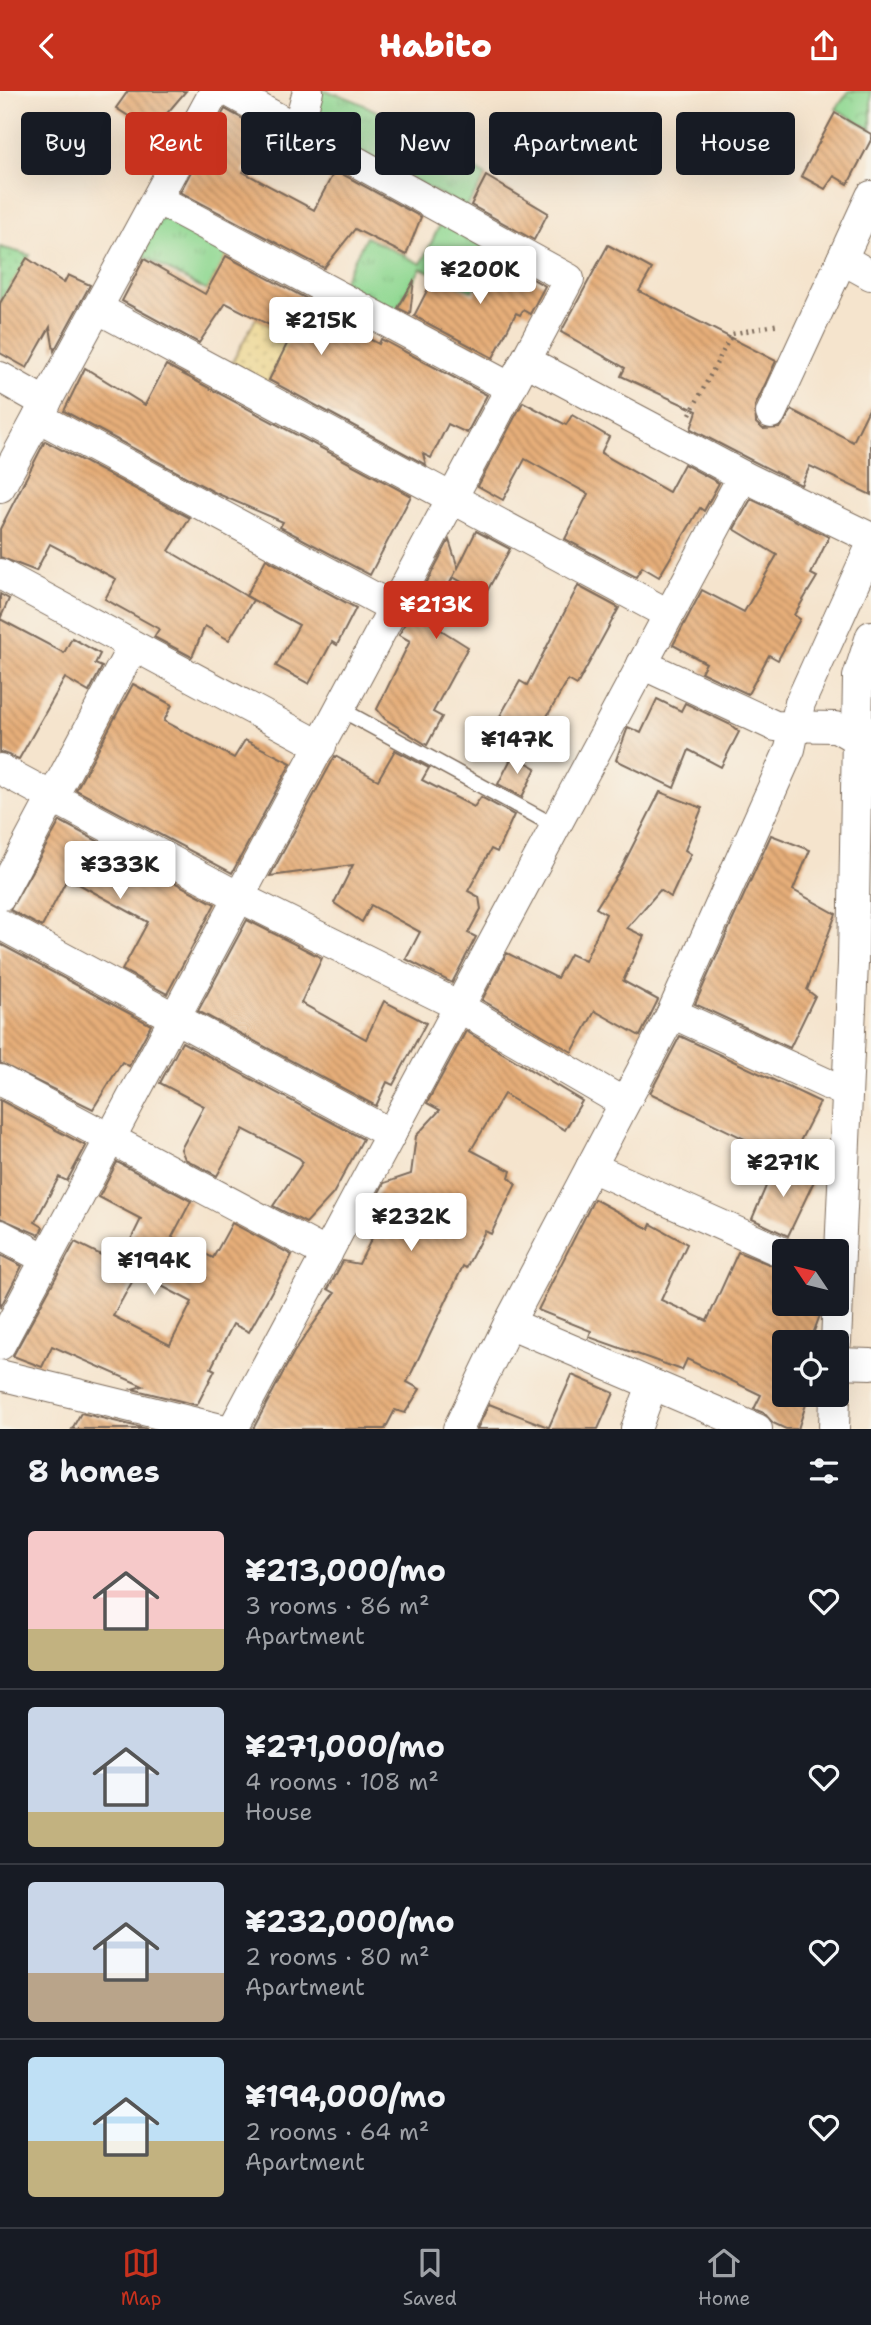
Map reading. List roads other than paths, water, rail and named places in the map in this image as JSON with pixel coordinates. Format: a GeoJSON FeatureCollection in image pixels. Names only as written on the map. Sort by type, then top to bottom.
{"type":"FeatureCollection","features":[{"type":"Feature","properties":{"kind":"street"},"geometry":{"type":"LineString","coordinates":[[0,487],[215,91]]}},
{"type":"Feature","properties":{"kind":"street"},"geometry":{"type":"LineString","coordinates":[[228,91],[264,112]]}},
{"type":"Feature","properties":{"kind":"street"},"geometry":{"type":"LineString","coordinates":[[303,112],[309,91]]}},
{"type":"Feature","properties":{"kind":"street"},"geometry":{"type":"LineString","coordinates":[[0,1345],[569,279],[361,166]]}},
{"type":"Feature","properties":{"kind":"street"},"geometry":{"type":"LineString","coordinates":[[771,413],[871,196]]}},
{"type":"Feature","properties":{"kind":"street"},"geometry":{"type":"LineString","coordinates":[[157,199],[512,388]]}},
{"type":"Feature","properties":{"kind":"street"},"geometry":{"type":"LineString","coordinates":[[842,259],[871,275]]}},
{"type":"Feature","properties":{"kind":"street"},"geometry":{"type":"LineString","coordinates":[[97,308],[668,614]]}},
{"type":"Feature","properties":{"kind":"street"},"geometry":{"type":"LineString","coordinates":[[526,361],[743,475],[871,538]]}},
{"type":"Feature","properties":{"kind":"street"},"geometry":{"type":"LineString","coordinates":[[0,377],[42,410],[394,608]]}},
{"type":"Feature","properties":{"kind":"street"},"geometry":{"type":"LineString","coordinates":[[233,1429],[743,475]]}},
{"type":"Feature","properties":{"kind":"street"},"geometry":{"type":"LineString","coordinates":[[457,1429],[509,1323],[672,1013],[790,749],[800,703],[871,546]]}},
{"type":"Feature","properties":{"kind":"street"},"geometry":{"type":"LineString","coordinates":[[0,574],[321,746]]}},
{"type":"Feature","properties":{"kind":"street"},"geometry":{"type":"LineString","coordinates":[[839,1239],[845,1092],[862,967],[863,742],[858,677],[871,636]]}},
{"type":"Feature","properties":{"kind":"street"},"geometry":{"type":"LineString","coordinates":[[0,896],[133,646]]}},
{"type":"Feature","properties":{"kind":"street"},"geometry":{"type":"LineString","coordinates":[[642,664],[775,726],[836,727],[863,742]]}},
{"type":"Feature","properties":{"kind":"street"},"geometry":{"type":"LineString","coordinates":[[0,769],[239,897],[447,1000],[458,1009],[624,1103]]}},
{"type":"Feature","properties":{"kind":"street"},"geometry":{"type":"LineString","coordinates":[[0,925],[391,1134]]}},
{"type":"Feature","properties":{"kind":"street"},"geometry":{"type":"LineString","coordinates":[[672,1013],[845,1092]]}},
{"type":"Feature","properties":{"kind":"street"},"geometry":{"type":"LineString","coordinates":[[0,1080],[327,1254]]}},
{"type":"Feature","properties":{"kind":"street"},"geometry":{"type":"LineString","coordinates":[[591,1167],[772,1248]]}},
{"type":"Feature","properties":{"kind":"street"},"geometry":{"type":"LineString","coordinates":[[0,1235],[46,1259]]}},
{"type":"Feature","properties":{"kind":"street"},"geometry":{"type":"LineString","coordinates":[[509,1323],[757,1429]]}},
{"type":"Feature","properties":{"kind":"street"},"geometry":{"type":"LineString","coordinates":[[849,1363],[871,1364]]}},
{"type":"Feature","properties":{"kind":"street"},"geometry":{"type":"LineString","coordinates":[[0,1375],[221,1429]]}},
{"type":"Feature","properties":{"kind":"street"},"geometry":{"type":"LineString","coordinates":[[636,1429],[652,1385]]}},
{"type":"Feature","properties":{"kind":"street"},"geometry":{"type":"LineString","coordinates":[[834,1429],[835,1407]]}},
{"type":"Feature","properties":{"kind":"lane"},"geometry":{"type":"LineString","coordinates":[[340,709],[555,826]]}}]}
